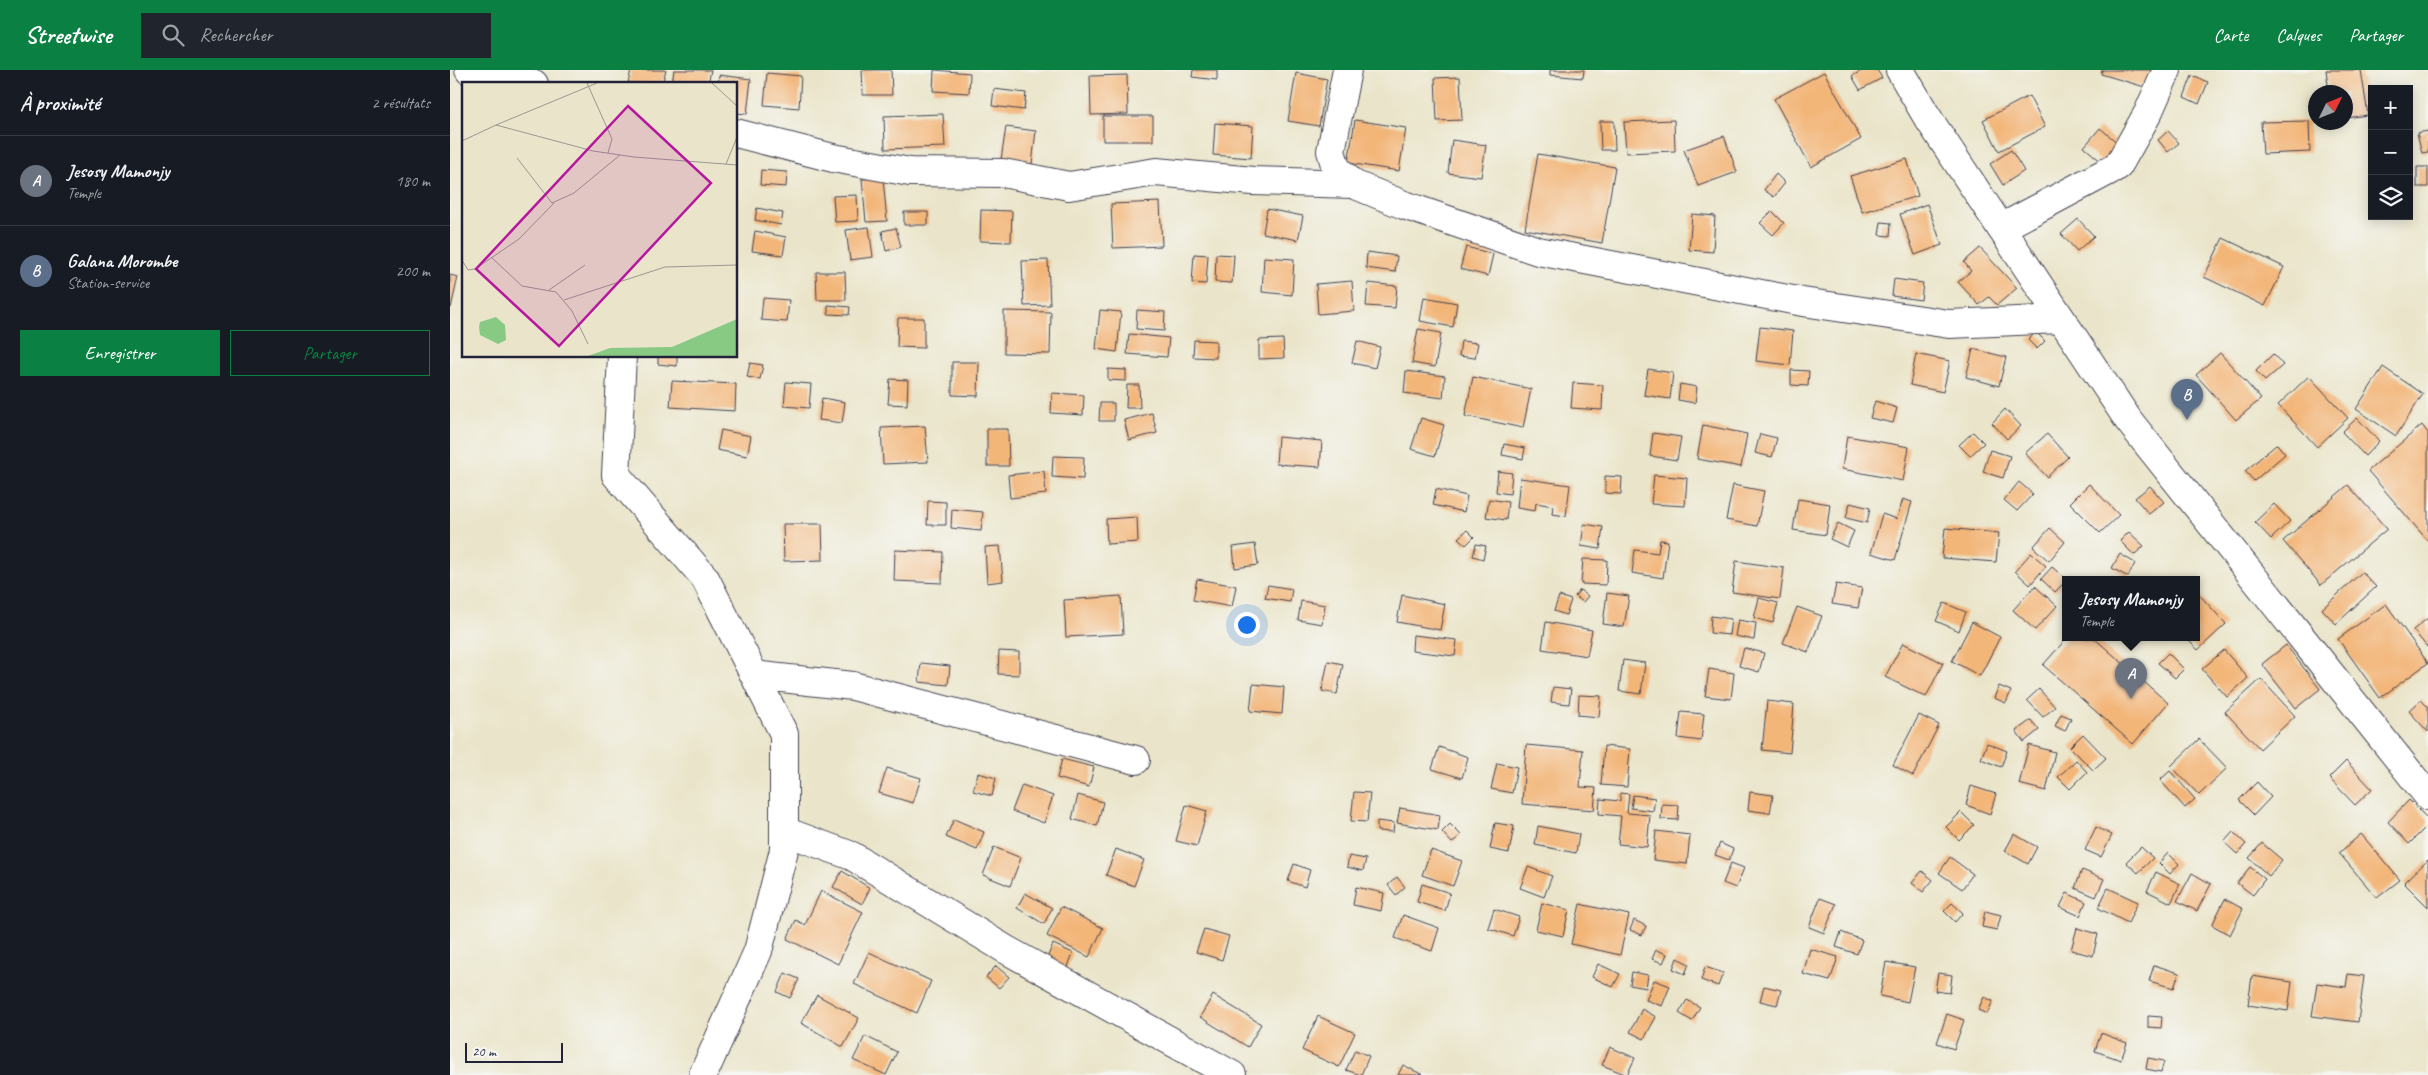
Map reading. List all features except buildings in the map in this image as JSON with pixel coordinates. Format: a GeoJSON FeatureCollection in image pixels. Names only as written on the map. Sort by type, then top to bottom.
{"type":"FeatureCollection","features":[{"type":"Feature","properties":{"kind":"street"},"geometry":{"type":"LineString","coordinates":[[469,70],[525,82]]}},
{"type":"Feature","properties":{"kind":"street"},"geometry":{"type":"LineString","coordinates":[[1348,70],[1331,151],[1336,168],[1353,184]]}},
{"type":"Feature","properties":{"kind":"street"},"geometry":{"type":"LineString","coordinates":[[1900,70],[1926,115],[2129,421],[2428,796]]}},
{"type":"Feature","properties":{"kind":"street"},"geometry":{"type":"LineString","coordinates":[[2001,228],[2118,166],[2148,113],[2167,70]]}},
{"type":"Feature","properties":{"kind":"street"},"geometry":{"type":"LineString","coordinates":[[738,134],[833,158],[910,172],[1003,173],[1069,186],[1156,172],[1252,181],[1353,184],[1404,205],[1538,250],[1803,302],[1949,324],[2061,319]]}},
{"type":"Feature","properties":{"kind":"street"},"geometry":{"type":"LineString","coordinates":[[622,358],[616,475],[704,578],[784,734],[784,850],[758,951],[703,1075]]}},
{"type":"Feature","properties":{"kind":"street"},"geometry":{"type":"LineString","coordinates":[[754,675],[853,686],[1136,760]]}},
{"type":"Feature","properties":{"kind":"street"},"geometry":{"type":"LineString","coordinates":[[784,831],[852,856],[1005,949],[1232,1075]]}},
{"type":"Feature","properties":{"kind":"place","name":"Galana Morombe"},"geometry":{"type":"Point","coordinates":[2187,420]}},
{"type":"Feature","properties":{"kind":"place","name":"Jesosy Mamonjy"},"geometry":{"type":"Point","coordinates":[2131,699]}}]}
